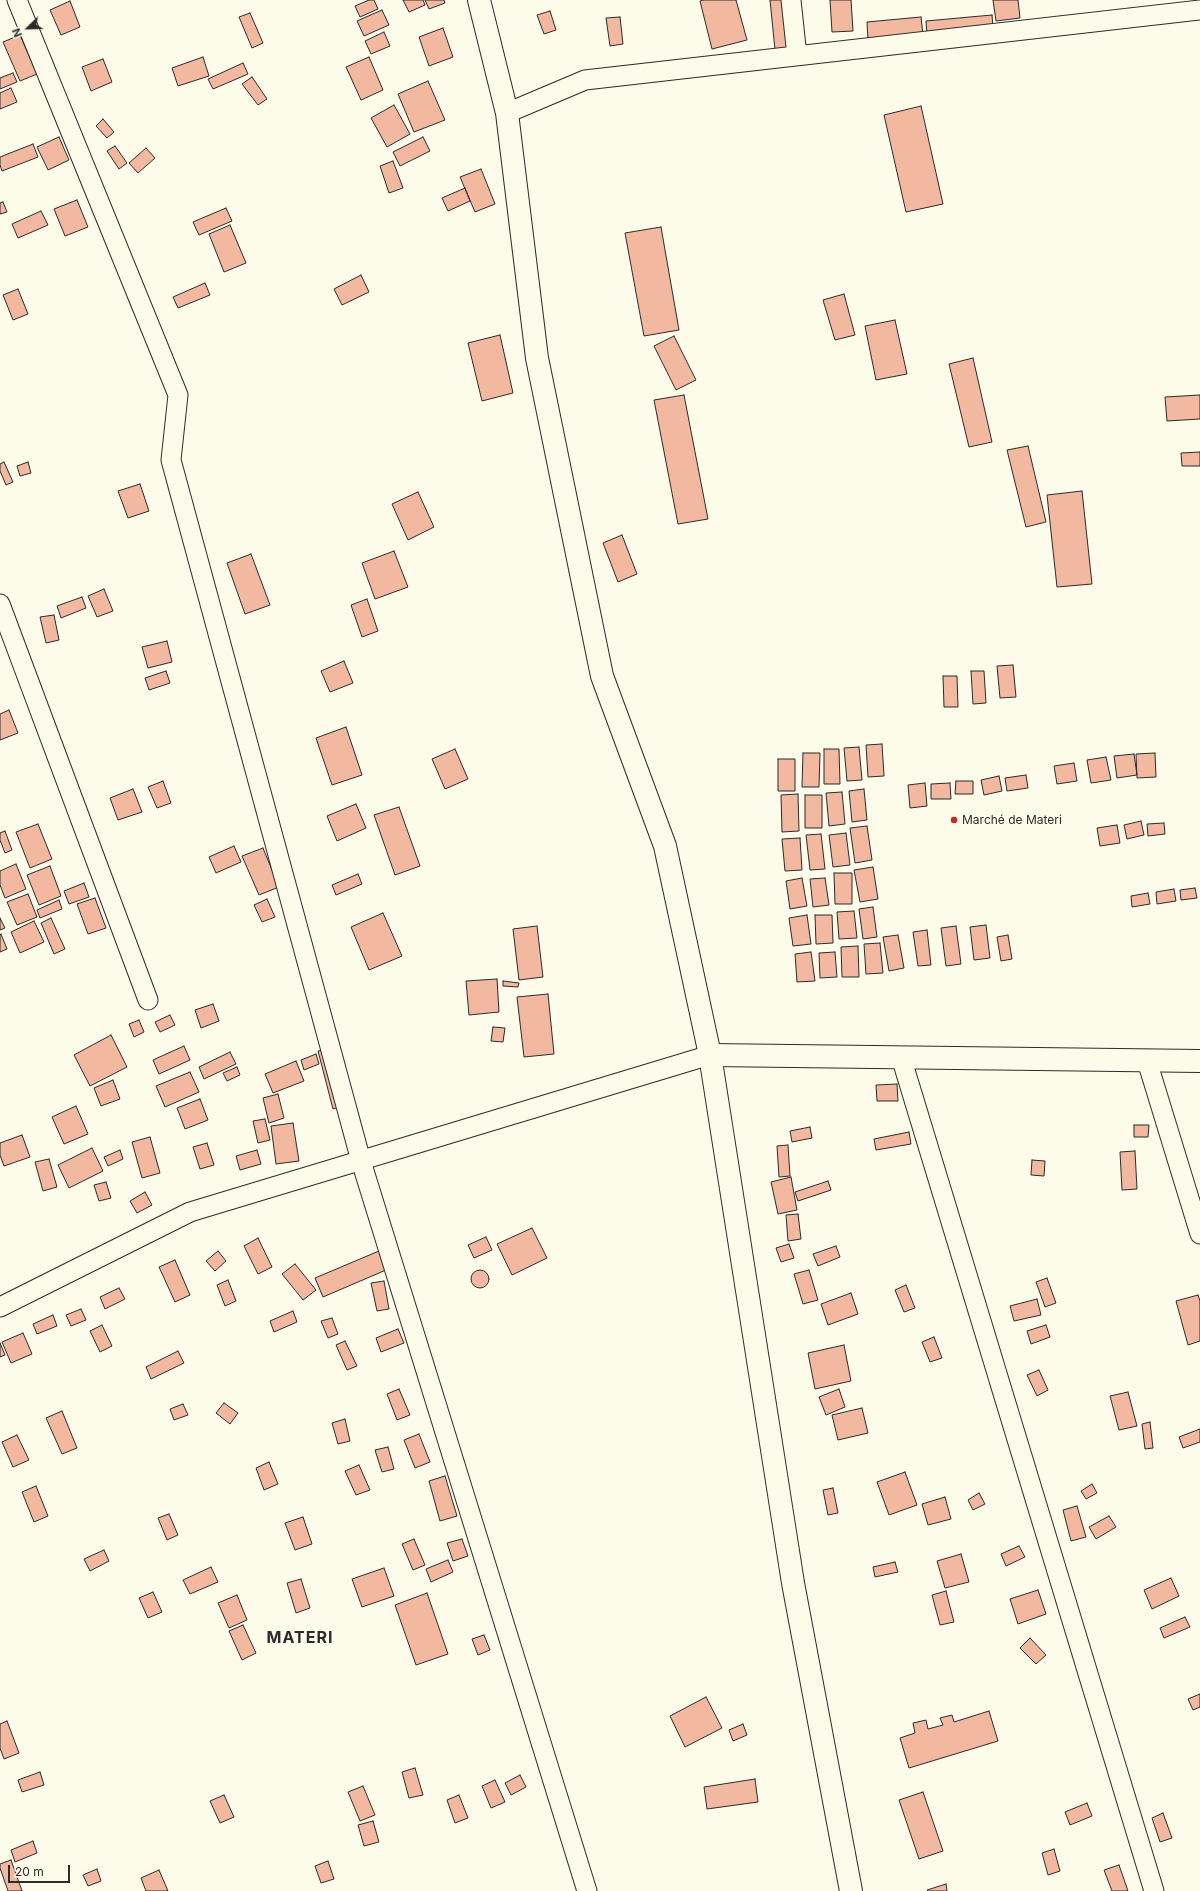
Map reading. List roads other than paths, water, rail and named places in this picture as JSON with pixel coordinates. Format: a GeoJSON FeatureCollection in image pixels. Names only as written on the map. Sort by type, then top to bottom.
{"type":"FeatureCollection","features":[{"type":"Feature","properties":{"kind":"main road"},"geometry":{"type":"LineString","coordinates":[[479,0],[507,113],[537,358],[602,676],[665,846],[710,1055],[793,1583],[851,1891]]}},
{"type":"Feature","properties":{"kind":"main road"},"geometry":{"type":"LineString","coordinates":[[710,1055],[1200,1061]]}},
{"type":"Feature","properties":{"kind":"street"},"geometry":{"type":"LineString","coordinates":[[17,0],[178,395],[171,460],[361,1161],[587,1891]]}},
{"type":"Feature","properties":{"kind":"street"},"geometry":{"type":"LineString","coordinates":[[791,0],[797,56]]}},
{"type":"Feature","properties":{"kind":"street"},"geometry":{"type":"LineString","coordinates":[[507,113],[585,80],[1200,10]]}},
{"type":"Feature","properties":{"kind":"street"},"geometry":{"type":"LineString","coordinates":[[0,604],[148,1000]]}},
{"type":"Feature","properties":{"kind":"street"},"geometry":{"type":"LineString","coordinates":[[0,1306],[190,1212],[710,1055]]}},
{"type":"Feature","properties":{"kind":"street"},"geometry":{"type":"LineString","coordinates":[[902,1057],[1154,1891]]}},
{"type":"Feature","properties":{"kind":"street"},"geometry":{"type":"LineString","coordinates":[[1147,1061],[1200,1234]]}},
{"type":"Feature","properties":{"kind":"place","name":"Marché de Materi"},"geometry":{"type":"Point","coordinates":[954,820]}},
{"type":"Feature","properties":{"kind":"district","name":"MATERI"},"geometry":{"type":"Point","coordinates":[300,1638]}}]}
